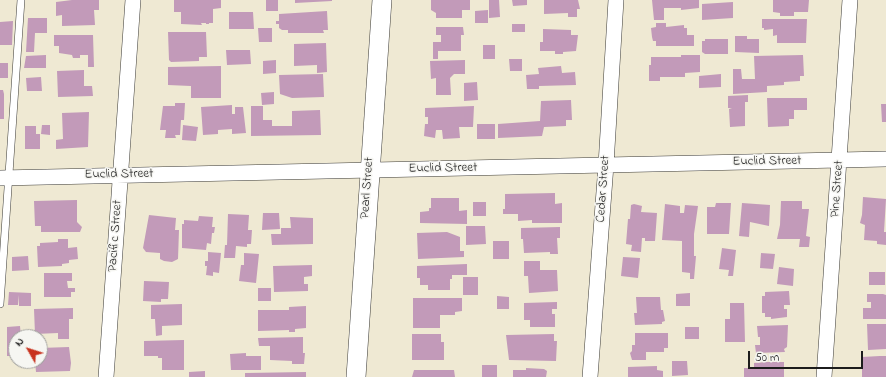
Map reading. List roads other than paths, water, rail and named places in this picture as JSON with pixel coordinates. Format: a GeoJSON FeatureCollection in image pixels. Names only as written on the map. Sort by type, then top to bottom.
{"type":"FeatureCollection","features":[{"type":"Feature","properties":{"kind":"street","name":"Pacific Street"},"geometry":{"type":"LineString","coordinates":[[106,377],[133,0]]}},
{"type":"Feature","properties":{"kind":"street","name":"Pearl Street"},"geometry":{"type":"LineString","coordinates":[[356,377],[382,0]]}},
{"type":"Feature","properties":{"kind":"street","name":"Cedar Street"},"geometry":{"type":"LineString","coordinates":[[590,377],[606,165],[616,0]]}},
{"type":"Feature","properties":{"kind":"street","name":"Pine Street"},"geometry":{"type":"LineString","coordinates":[[824,377],[850,0]]}},
{"type":"Feature","properties":{"kind":"street","name":"Euclid Street"},"geometry":{"type":"LineString","coordinates":[[4,177],[120,176],[886,159]]}},
{"type":"Feature","properties":{"kind":"lane"},"geometry":{"type":"LineString","coordinates":[[0,304],[4,177],[21,0]]}}]}
